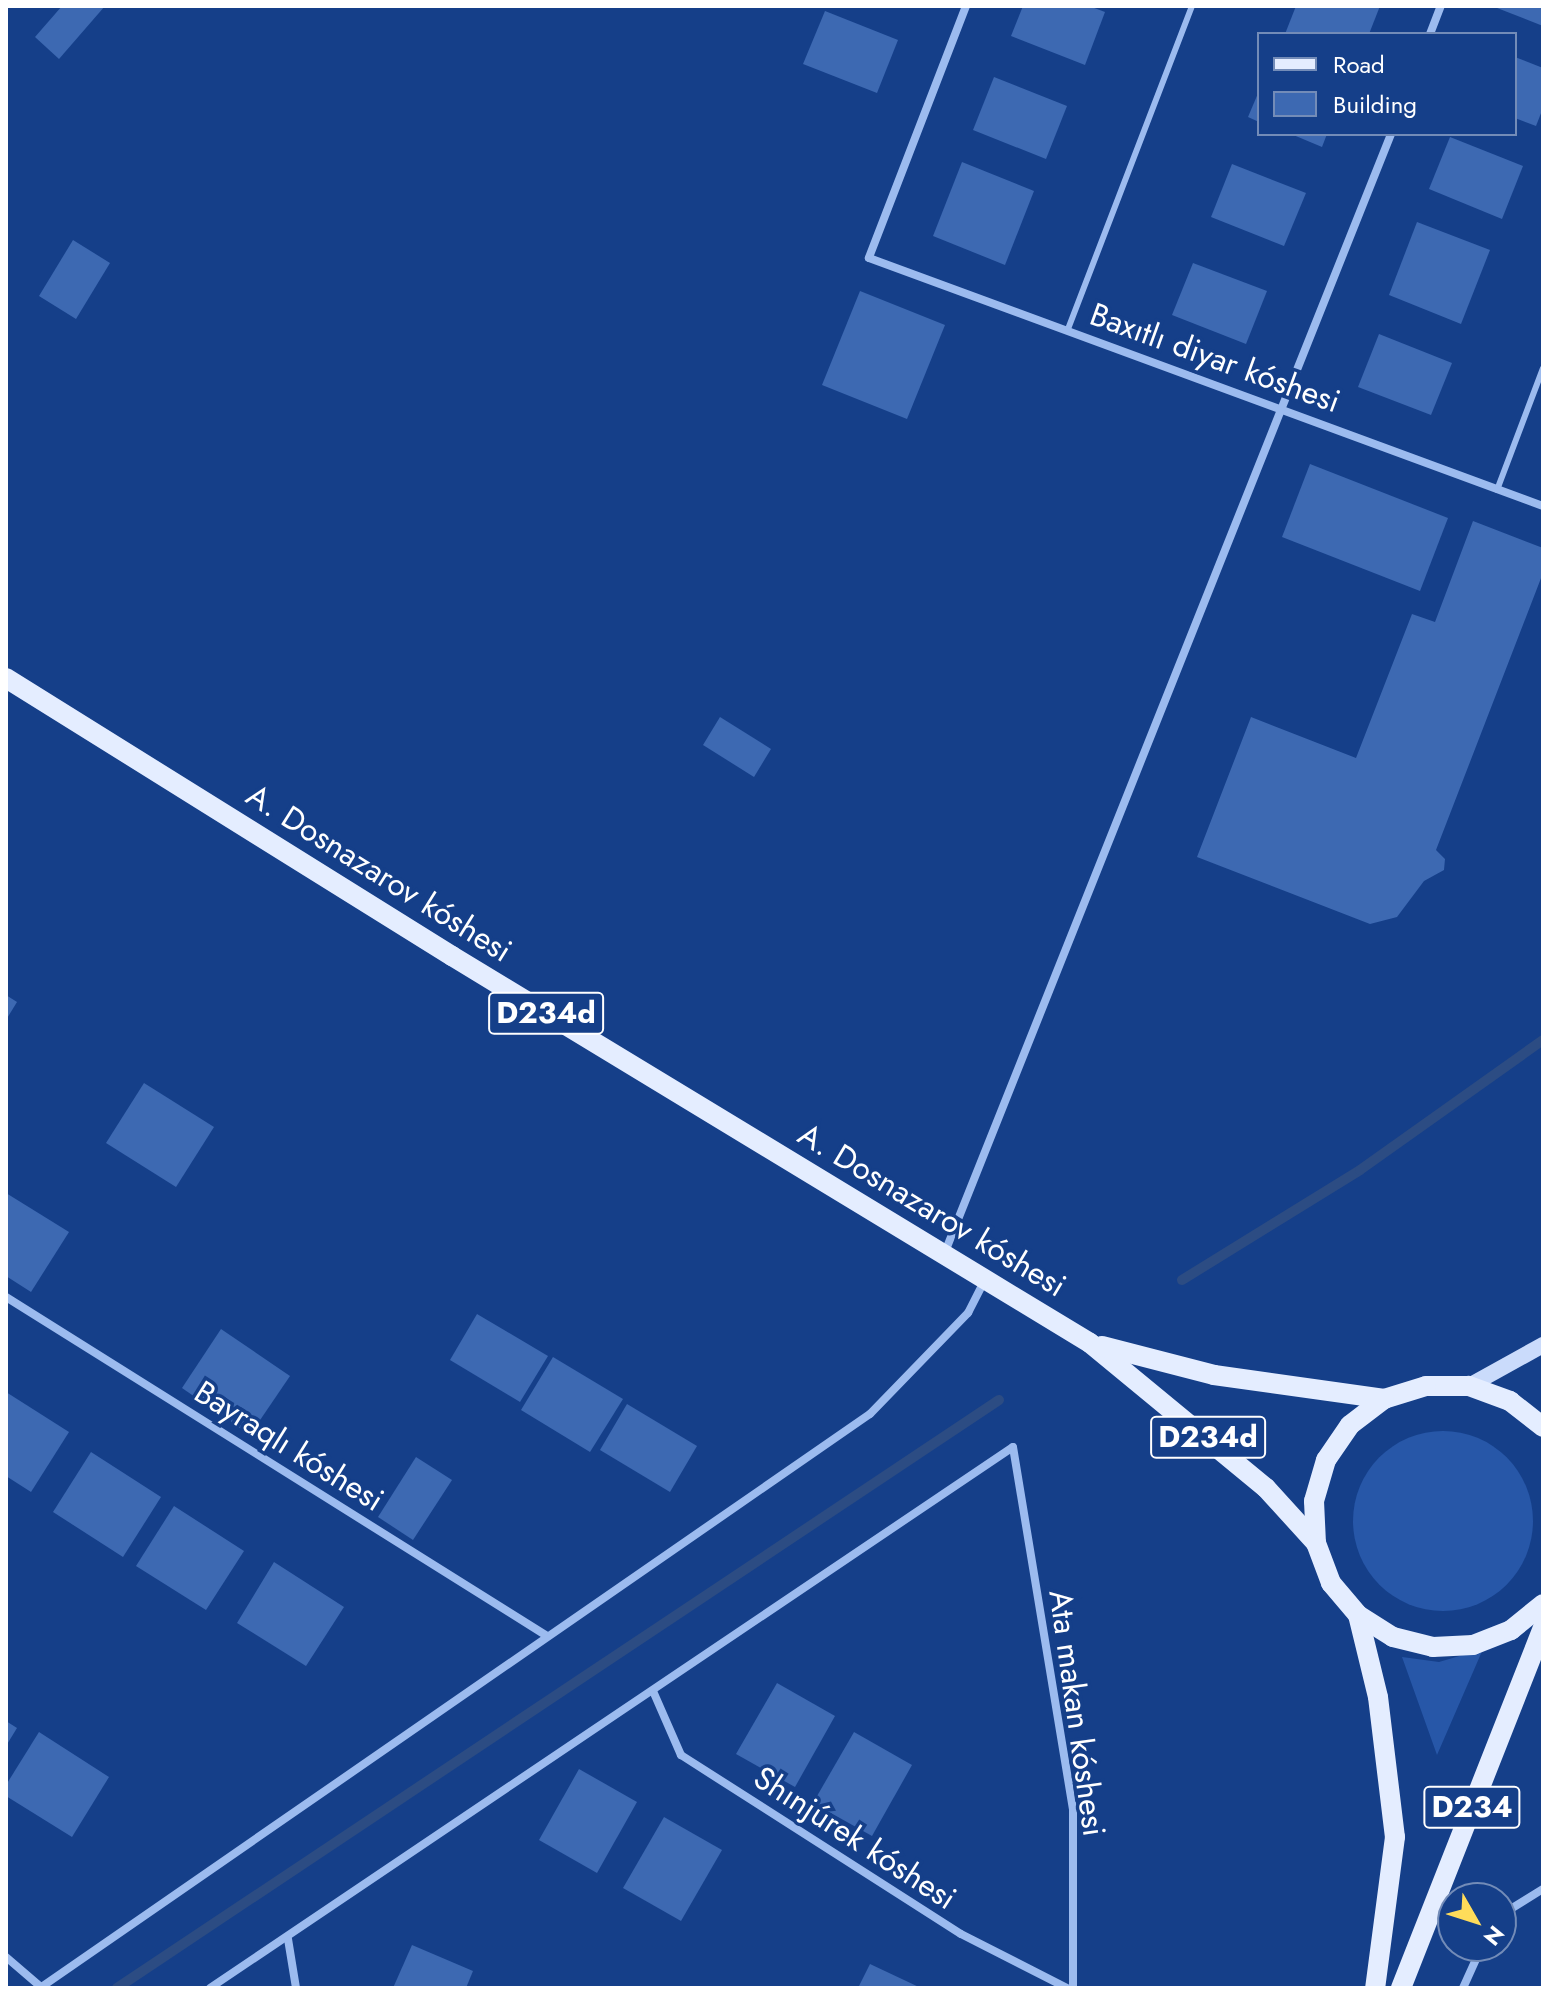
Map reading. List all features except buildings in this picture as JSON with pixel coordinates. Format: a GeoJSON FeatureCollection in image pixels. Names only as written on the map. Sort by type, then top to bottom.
{"type":"FeatureCollection","features":[{"type":"Feature","properties":{"kind":"main road","name":"A. Dosnazarov kóshesi"},"geometry":{"type":"LineString","coordinates":[[6,678],[452,956],[945,1252],[1090,1343]]}},
{"type":"Feature","properties":{"kind":"main road","name":"D234d"},"geometry":{"type":"LineString","coordinates":[[1090,1343],[1214,1375],[1384,1399]]}},
{"type":"Feature","properties":{"kind":"main road","name":"D234d"},"geometry":{"type":"LineString","coordinates":[[1090,1343],[1255,1478],[1316,1543]]}},
{"type":"Feature","properties":{"kind":"main road"},"geometry":{"type":"LineString","coordinates":[[1469,1386],[1543,1345]]}},
{"type":"Feature","properties":{"kind":"main road"},"geometry":{"type":"LineString","coordinates":[[1543,1427],[1510,1401],[1469,1386],[1426,1386],[1384,1399],[1350,1425],[1326,1460],[1314,1501],[1316,1543],[1331,1583],[1358,1615],[1393,1637],[1433,1647],[1473,1645],[1511,1630],[1543,1604]]}},
{"type":"Feature","properties":{"kind":"main road","name":"D234"},"geometry":{"type":"LineString","coordinates":[[1358,1615],[1378,1697],[1395,1837],[1375,1988]]}},
{"type":"Feature","properties":{"kind":"main road","name":"D234"},"geometry":{"type":"LineString","coordinates":[[1401,1988],[1543,1627]]}},
{"type":"Feature","properties":{"kind":"street","name":"Baxıtlı diyar kóshesi"},"geometry":{"type":"LineString","coordinates":[[966,6],[869,258],[1284,408],[1543,506]]}},
{"type":"Feature","properties":{"kind":"street"},"geometry":{"type":"LineString","coordinates":[[1431,32],[1441,6]]}},
{"type":"Feature","properties":{"kind":"street"},"geometry":{"type":"LineString","coordinates":[[945,1252],[1390,136]]}},
{"type":"Feature","properties":{"kind":"street"},"geometry":{"type":"LineString","coordinates":[[6,1957],[41,1988],[870,1414],[968,1313],[986,1277]]}},
{"type":"Feature","properties":{"kind":"street","name":"Bayraqlı kóshesi"},"geometry":{"type":"LineString","coordinates":[[6,1297],[547,1636]]}},
{"type":"Feature","properties":{"kind":"street","name":"Ata makan kóshesi"},"geometry":{"type":"LineString","coordinates":[[653,1691],[1013,1447],[1073,1810],[1070,1988]]}},
{"type":"Feature","properties":{"kind":"street"},"geometry":{"type":"LineString","coordinates":[[210,1988],[288,1939],[653,1691]]}},
{"type":"Feature","properties":{"kind":"street","name":"Shınjúrek kóshesi"},"geometry":{"type":"LineString","coordinates":[[653,1691],[681,1755],[961,1934],[1070,1988]]}},
{"type":"Feature","properties":{"kind":"street"},"geometry":{"type":"LineString","coordinates":[[1517,1905],[1543,1889]]}},
{"type":"Feature","properties":{"kind":"street"},"geometry":{"type":"LineString","coordinates":[[288,1939],[296,1988]]}},
{"type":"Feature","properties":{"kind":"street"},"geometry":{"type":"LineString","coordinates":[[1463,1988],[1475,1962]]}},
{"type":"Feature","properties":{"kind":"lane"},"geometry":{"type":"LineString","coordinates":[[1068,329],[1192,6]]}},
{"type":"Feature","properties":{"kind":"lane"},"geometry":{"type":"LineString","coordinates":[[1497,490],[1543,368]]}},
{"type":"Feature","properties":{"kind":"shaded area"},"geometry":{"type":"Polygon","coordinates":[[[1443,1431],[1477,1438],[1506,1458],[1526,1487],[1533,1521],[1526,1555],[1506,1584],[1477,1604],[1443,1611],[1409,1604],[1380,1584],[1360,1555],[1353,1521],[1360,1487],[1380,1458],[1409,1438],[1443,1431]]]}},
{"type":"Feature","properties":{"kind":"shaded area"},"geometry":{"type":"Polygon","coordinates":[[[1483,1649],[1437,1755],[1402,1657],[1439,1662],[1483,1649]]]}},
{"type":"Feature","properties":{"kind":"waterway"},"geometry":{"type":"LineString","coordinates":[[1182,1280],[1360,1170],[1543,1040]]}},
{"type":"Feature","properties":{"kind":"waterway"},"geometry":{"type":"LineString","coordinates":[[117,1988],[999,1400]]}}]}
